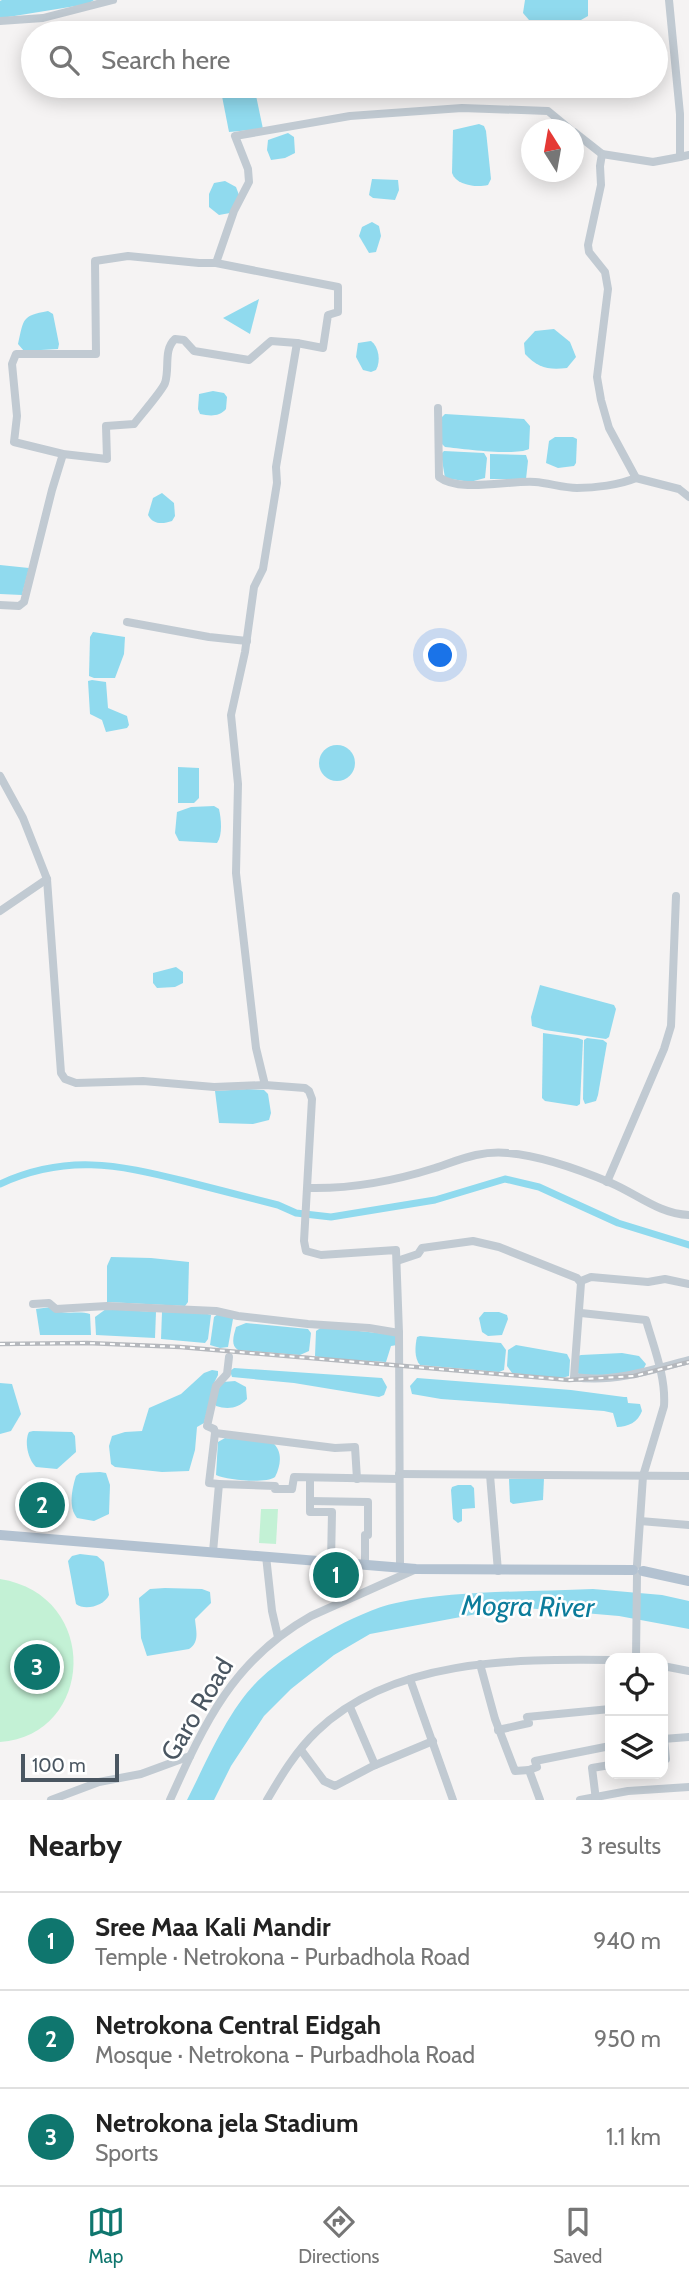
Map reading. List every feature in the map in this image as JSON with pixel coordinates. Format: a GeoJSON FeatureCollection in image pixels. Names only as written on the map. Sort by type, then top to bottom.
{"type":"FeatureCollection","features":[{"type":"Feature","properties":{"kind":"main road"},"geometry":{"type":"LineString","coordinates":[[0,1535],[416,1569],[637,1572],[689,1581]]}},
{"type":"Feature","properties":{"kind":"street"},"geometry":{"type":"LineString","coordinates":[[0,21],[43,18],[113,0]]}},
{"type":"Feature","properties":{"kind":"street"},"geometry":{"type":"LineString","coordinates":[[584,140],[602,154],[653,162],[685,156],[669,0]]}},
{"type":"Feature","properties":{"kind":"street"},"geometry":{"type":"LineString","coordinates":[[216,262],[234,211],[249,182],[248,169],[235,136],[350,116],[461,108],[548,111],[558,119]]}},
{"type":"Feature","properties":{"kind":"street"},"geometry":{"type":"LineString","coordinates":[[602,154],[601,186],[588,244],[589,252],[606,272],[608,289],[597,377],[609,428],[636,478]]}},
{"type":"Feature","properties":{"kind":"street"},"geometry":{"type":"LineString","coordinates":[[128,256],[199,264],[216,262],[338,287],[338,312],[328,315],[323,348],[297,343],[271,341],[249,360],[194,351],[184,340],[175,339],[170,343],[168,351],[165,385],[134,424],[106,426],[107,459],[63,454],[14,442],[17,416],[12,364],[16,354],[96,354],[94,261],[128,256]]}},
{"type":"Feature","properties":{"kind":"street"},"geometry":{"type":"LineString","coordinates":[[265,1085],[256,1048],[236,873],[238,784],[231,715],[240,683],[254,587],[263,569],[277,483],[276,467],[297,343]]}},
{"type":"Feature","properties":{"kind":"street"},"geometry":{"type":"LineString","coordinates":[[438,408],[439,477],[447,482],[535,482],[576,488],[636,478],[679,489],[689,498]]}},
{"type":"Feature","properties":{"kind":"street"},"geometry":{"type":"LineString","coordinates":[[0,605],[19,606],[24,603],[63,454]]}},
{"type":"Feature","properties":{"kind":"street"},"geometry":{"type":"LineString","coordinates":[[127,622],[247,641]]}},
{"type":"Feature","properties":{"kind":"street"},"geometry":{"type":"LineString","coordinates":[[0,776],[23,818],[47,878],[61,1073],[65,1079],[75,1083],[143,1081],[215,1087],[265,1085],[300,1087],[309,1091],[312,1132],[304,1241],[306,1251],[342,1254],[395,1250],[399,1333],[400,1566]]}},
{"type":"Feature","properties":{"kind":"street"},"geometry":{"type":"LineString","coordinates":[[0,911],[47,878]]}},
{"type":"Feature","properties":{"kind":"street"},"geometry":{"type":"LineString","coordinates":[[607,1182],[664,1049],[671,1026],[676,896]]}},
{"type":"Feature","properties":{"kind":"street"},"geometry":{"type":"LineString","coordinates":[[308,1191],[393,1179],[492,1152],[559,1164],[607,1182],[674,1214],[689,1215]]}},
{"type":"Feature","properties":{"kind":"street"},"geometry":{"type":"LineString","coordinates":[[397,1261],[418,1254],[422,1248],[473,1241],[499,1247],[581,1281],[591,1277],[648,1282],[665,1279],[689,1284]]}},
{"type":"Feature","properties":{"kind":"street"},"geometry":{"type":"LineString","coordinates":[[581,1281],[574,1377],[618,1376],[689,1360]]}},
{"type":"Feature","properties":{"kind":"street"},"geometry":{"type":"LineString","coordinates":[[33,1304],[49,1303],[60,1309],[107,1306],[216,1311],[399,1333]]}},
{"type":"Feature","properties":{"kind":"street"},"geometry":{"type":"LineString","coordinates":[[581,1313],[646,1320],[665,1395],[643,1476],[635,1653]]}},
{"type":"Feature","properties":{"kind":"street"},"geometry":{"type":"LineString","coordinates":[[229,1357],[227,1374],[216,1387],[207,1426],[214,1429],[215,1433],[209,1483],[275,1486],[275,1489],[287,1490],[292,1489],[294,1477],[357,1479],[490,1475],[689,1476]]}},
{"type":"Feature","properties":{"kind":"street"},"geometry":{"type":"LineString","coordinates":[[215,1433],[251,1436],[291,1444],[355,1447],[357,1479]]}},
{"type":"Feature","properties":{"kind":"street"},"geometry":{"type":"LineString","coordinates":[[490,1475],[498,1571]]}},
{"type":"Feature","properties":{"kind":"street"},"geometry":{"type":"LineString","coordinates":[[310,1478],[310,1512],[332,1512],[331,1562]]}},
{"type":"Feature","properties":{"kind":"street"},"geometry":{"type":"LineString","coordinates":[[213,1552],[219,1484]]}},
{"type":"Feature","properties":{"kind":"street"},"geometry":{"type":"LineString","coordinates":[[310,1501],[368,1502],[365,1565]]}},
{"type":"Feature","properties":{"kind":"street"},"geometry":{"type":"LineString","coordinates":[[640,1521],[689,1525]]}},
{"type":"Feature","properties":{"kind":"street"},"geometry":{"type":"LineString","coordinates":[[266,1556],[272,1611],[278,1637]]}},
{"type":"Feature","properties":{"kind":"street","name":"Garo Road"},"geometry":{"type":"LineString","coordinates":[[170,1800],[210,1718],[233,1681],[255,1656],[311,1616],[416,1569]]}},
{"type":"Feature","properties":{"kind":"street"},"geometry":{"type":"LineString","coordinates":[[267,1800],[286,1767],[317,1731],[350,1707],[410,1679],[480,1664],[539,1659],[605,1660]]}},
{"type":"Feature","properties":{"kind":"street"},"geometry":{"type":"LineString","coordinates":[[480,1664],[498,1730],[515,1771],[529,1770],[537,1766],[535,1761],[605,1747]]}},
{"type":"Feature","properties":{"kind":"street"},"geometry":{"type":"LineString","coordinates":[[668,1666],[689,1671]]}},
{"type":"Feature","properties":{"kind":"street"},"geometry":{"type":"LineString","coordinates":[[410,1679],[453,1800]]}},
{"type":"Feature","properties":{"kind":"street"},"geometry":{"type":"LineString","coordinates":[[350,1707],[375,1765]]}},
{"type":"Feature","properties":{"kind":"street"},"geometry":{"type":"LineString","coordinates":[[498,1730],[528,1723],[527,1717],[605,1709]]}},
{"type":"Feature","properties":{"kind":"street"},"geometry":{"type":"LineString","coordinates":[[668,1739],[689,1737]]}},
{"type":"Feature","properties":{"kind":"street"},"geometry":{"type":"LineString","coordinates":[[301,1750],[324,1781],[335,1786],[375,1765],[433,1741]]}},
{"type":"Feature","properties":{"kind":"street"},"geometry":{"type":"LineString","coordinates":[[51,1800],[99,1782],[141,1774],[190,1756]]}},
{"type":"Feature","properties":{"kind":"street"},"geometry":{"type":"LineString","coordinates":[[596,1798],[592,1768],[605,1766]]}},
{"type":"Feature","properties":{"kind":"street"},"geometry":{"type":"LineString","coordinates":[[529,1770],[540,1800]]}},
{"type":"Feature","properties":{"kind":"street"},"geometry":{"type":"LineString","coordinates":[[580,1800],[689,1787]]}},
{"type":"Feature","properties":{"kind":"green space"},"geometry":{"type":"Polygon","coordinates":[[[261,1509],[278,1509],[276,1544],[259,1543],[261,1509]]]}},
{"type":"Feature","properties":{"kind":"green space"},"geometry":{"type":"Polygon","coordinates":[[[0,1579],[33,1590],[56,1610],[69,1636],[74,1664],[68,1692],[54,1716],[31,1734],[0,1742],[0,1579]]]}},
{"type":"Feature","properties":{"kind":"water"},"geometry":{"type":"Polygon","coordinates":[[[2,0],[94,0],[88,4],[0,17],[2,0]]]}},
{"type":"Feature","properties":{"kind":"water"},"geometry":{"type":"Polygon","coordinates":[[[525,0],[588,0],[588,16],[581,20],[529,20],[523,13],[525,0]]]}},
{"type":"Feature","properties":{"kind":"water"},"geometry":{"type":"Polygon","coordinates":[[[222,98],[257,98],[263,129],[229,132],[222,98]]]}},
{"type":"Feature","properties":{"kind":"water"},"geometry":{"type":"Polygon","coordinates":[[[479,124],[484,126],[486,131],[491,179],[488,185],[467,185],[452,173],[453,130],[479,124]]]}},
{"type":"Feature","properties":{"kind":"water"},"geometry":{"type":"Polygon","coordinates":[[[288,133],[294,137],[295,153],[271,160],[267,150],[268,140],[288,133]]]}},
{"type":"Feature","properties":{"kind":"water"},"geometry":{"type":"Polygon","coordinates":[[[372,179],[398,180],[399,190],[395,200],[373,198],[369,195],[372,179]]]}},
{"type":"Feature","properties":{"kind":"water"},"geometry":{"type":"Polygon","coordinates":[[[225,181],[236,187],[239,195],[230,213],[219,215],[209,207],[209,194],[214,183],[225,181]]]}},
{"type":"Feature","properties":{"kind":"water"},"geometry":{"type":"Polygon","coordinates":[[[372,222],[379,226],[381,236],[376,252],[369,253],[359,236],[362,227],[372,222]]]}},
{"type":"Feature","properties":{"kind":"water"},"geometry":{"type":"Polygon","coordinates":[[[259,299],[250,334],[223,318],[259,299]]]}},
{"type":"Feature","properties":{"kind":"water"},"geometry":{"type":"Polygon","coordinates":[[[48,311],[53,314],[58,349],[24,351],[18,344],[25,320],[48,311]]]}},
{"type":"Feature","properties":{"kind":"water"},"geometry":{"type":"Polygon","coordinates":[[[554,329],[570,342],[576,357],[567,368],[544,367],[525,354],[524,343],[535,331],[554,329]]]}},
{"type":"Feature","properties":{"kind":"water"},"geometry":{"type":"Polygon","coordinates":[[[371,341],[379,358],[376,370],[371,372],[363,370],[356,357],[358,343],[371,341]]]}},
{"type":"Feature","properties":{"kind":"water"},"geometry":{"type":"Polygon","coordinates":[[[213,391],[224,393],[227,397],[226,409],[214,415],[200,414],[199,394],[213,391]]]}},
{"type":"Feature","properties":{"kind":"water"},"geometry":{"type":"Polygon","coordinates":[[[445,414],[524,419],[530,426],[529,449],[501,452],[445,447],[441,443],[441,418],[445,414]]]}},
{"type":"Feature","properties":{"kind":"water"},"geometry":{"type":"Polygon","coordinates":[[[555,437],[577,439],[574,466],[558,468],[546,463],[549,441],[555,437]]]}},
{"type":"Feature","properties":{"kind":"water"},"geometry":{"type":"Polygon","coordinates":[[[444,451],[484,453],[487,458],[485,478],[470,482],[445,478],[441,454],[444,451]]]}},
{"type":"Feature","properties":{"kind":"water"},"geometry":{"type":"Polygon","coordinates":[[[490,454],[526,455],[526,479],[490,479],[490,454]]]}},
{"type":"Feature","properties":{"kind":"water"},"geometry":{"type":"Polygon","coordinates":[[[162,493],[174,503],[175,516],[172,521],[158,523],[148,515],[153,498],[162,493]]]}},
{"type":"Feature","properties":{"kind":"water"},"geometry":{"type":"Polygon","coordinates":[[[0,565],[29,568],[22,595],[0,594],[0,565]]]}},
{"type":"Feature","properties":{"kind":"water"},"geometry":{"type":"Polygon","coordinates":[[[93,632],[125,637],[124,654],[115,678],[89,676],[90,637],[93,632]]]}},
{"type":"Feature","properties":{"kind":"water"},"geometry":{"type":"Polygon","coordinates":[[[88,681],[106,682],[108,708],[127,716],[127,728],[106,732],[102,720],[90,714],[88,681]]]}},
{"type":"Feature","properties":{"kind":"water"},"geometry":{"type":"Polygon","coordinates":[[[337,745],[350,750],[355,763],[350,776],[337,781],[324,776],[319,763],[324,750],[337,745]]]}},
{"type":"Feature","properties":{"kind":"water"},"geometry":{"type":"Polygon","coordinates":[[[178,767],[199,768],[199,798],[194,803],[178,803],[178,767]]]}},
{"type":"Feature","properties":{"kind":"water"},"geometry":{"type":"Polygon","coordinates":[[[214,806],[219,809],[221,822],[217,843],[179,841],[175,833],[177,812],[191,807],[214,806]]]}},
{"type":"Feature","properties":{"kind":"water"},"geometry":{"type":"Polygon","coordinates":[[[176,967],[183,972],[183,983],[175,987],[157,988],[153,983],[153,973],[176,967]]]}},
{"type":"Feature","properties":{"kind":"water"},"geometry":{"type":"Polygon","coordinates":[[[540,985],[614,1005],[616,1009],[609,1037],[606,1039],[532,1026],[531,1017],[540,985]]]}},
{"type":"Feature","properties":{"kind":"water"},"geometry":{"type":"Polygon","coordinates":[[[543,1033],[583,1040],[580,1104],[577,1106],[545,1101],[542,1098],[543,1033]]]}},
{"type":"Feature","properties":{"kind":"water"},"geometry":{"type":"Polygon","coordinates":[[[587,1038],[607,1043],[596,1101],[585,1104],[584,1040],[587,1038]]]}},
{"type":"Feature","properties":{"kind":"water"},"geometry":{"type":"Polygon","coordinates":[[[264,1090],[268,1094],[271,1113],[269,1120],[253,1124],[219,1123],[215,1091],[264,1090]]]}},
{"type":"Feature","properties":{"kind":"water"},"geometry":{"type":"Polygon","coordinates":[[[111,1257],[189,1262],[188,1302],[185,1306],[107,1302],[107,1266],[111,1257]]]}},
{"type":"Feature","properties":{"kind":"water"},"geometry":{"type":"Polygon","coordinates":[[[51,1307],[65,1313],[90,1314],[91,1335],[40,1335],[36,1309],[51,1307]]]}},
{"type":"Feature","properties":{"kind":"water"},"geometry":{"type":"Polygon","coordinates":[[[106,1309],[156,1312],[155,1338],[96,1335],[95,1317],[106,1309]]]}},
{"type":"Feature","properties":{"kind":"water"},"geometry":{"type":"Polygon","coordinates":[[[162,1312],[211,1315],[208,1339],[205,1343],[161,1339],[162,1312]]]}},
{"type":"Feature","properties":{"kind":"water"},"geometry":{"type":"Polygon","coordinates":[[[484,1312],[507,1315],[502,1335],[488,1336],[482,1332],[479,1318],[484,1312]]]}},
{"type":"Feature","properties":{"kind":"water"},"geometry":{"type":"Polygon","coordinates":[[[218,1314],[233,1319],[228,1347],[210,1345],[214,1317],[218,1314]]]}},
{"type":"Feature","properties":{"kind":"water"},"geometry":{"type":"Polygon","coordinates":[[[246,1323],[308,1329],[311,1333],[309,1351],[300,1355],[238,1350],[233,1343],[236,1327],[246,1323]]]}},
{"type":"Feature","properties":{"kind":"water"},"geometry":{"type":"Polygon","coordinates":[[[322,1327],[396,1335],[397,1345],[391,1346],[386,1362],[322,1358],[315,1356],[316,1331],[322,1327]]]}},
{"type":"Feature","properties":{"kind":"water"},"geometry":{"type":"Polygon","coordinates":[[[417,1337],[501,1343],[506,1350],[504,1370],[499,1372],[420,1365],[415,1348],[417,1337]]]}},
{"type":"Feature","properties":{"kind":"water"},"geometry":{"type":"Polygon","coordinates":[[[516,1345],[567,1354],[570,1360],[569,1376],[562,1378],[512,1373],[507,1366],[508,1350],[516,1345]]]}},
{"type":"Feature","properties":{"kind":"water"},"geometry":{"type":"Polygon","coordinates":[[[622,1353],[639,1356],[646,1364],[644,1368],[633,1373],[581,1377],[577,1372],[578,1356],[622,1353]]]}},
{"type":"Feature","properties":{"kind":"water"},"geometry":{"type":"Polygon","coordinates":[[[234,1368],[382,1378],[387,1387],[384,1395],[379,1397],[294,1383],[232,1377],[230,1371],[234,1368]]]}},
{"type":"Feature","properties":{"kind":"water"},"geometry":{"type":"Polygon","coordinates":[[[218,1371],[218,1375],[204,1423],[197,1427],[195,1450],[189,1471],[162,1472],[115,1467],[111,1464],[109,1446],[112,1436],[142,1431],[149,1408],[181,1394],[204,1373],[218,1371]]]}},
{"type":"Feature","properties":{"kind":"water"},"geometry":{"type":"Polygon","coordinates":[[[417,1378],[627,1397],[628,1403],[640,1404],[642,1411],[632,1423],[617,1427],[613,1413],[604,1411],[441,1399],[412,1394],[410,1386],[417,1378]]]}},
{"type":"Feature","properties":{"kind":"water"},"geometry":{"type":"Polygon","coordinates":[[[235,1381],[246,1387],[247,1399],[233,1407],[216,1406],[216,1393],[223,1382],[235,1381]]]}},
{"type":"Feature","properties":{"kind":"water"},"geometry":{"type":"Polygon","coordinates":[[[0,1383],[12,1384],[21,1414],[11,1431],[0,1434],[0,1383]]]}},
{"type":"Feature","properties":{"kind":"water"},"geometry":{"type":"Polygon","coordinates":[[[29,1432],[72,1432],[75,1436],[76,1452],[57,1469],[36,1467],[27,1445],[29,1432]]]}},
{"type":"Feature","properties":{"kind":"water"},"geometry":{"type":"Polygon","coordinates":[[[225,1438],[272,1442],[280,1458],[275,1477],[246,1480],[216,1475],[218,1442],[225,1438]]]}},
{"type":"Feature","properties":{"kind":"water"},"geometry":{"type":"Polygon","coordinates":[[[80,1473],[106,1473],[110,1485],[109,1514],[94,1521],[77,1518],[72,1503],[76,1476],[80,1473]]]}},
{"type":"Feature","properties":{"kind":"water"},"geometry":{"type":"Polygon","coordinates":[[[544,1478],[543,1500],[513,1504],[510,1502],[509,1479],[544,1478]]]}},
{"type":"Feature","properties":{"kind":"water"},"geometry":{"type":"Polygon","coordinates":[[[458,1485],[471,1485],[474,1488],[475,1508],[462,1509],[462,1521],[458,1523],[453,1519],[451,1490],[458,1485]]]}},
{"type":"Feature","properties":{"kind":"water"},"geometry":{"type":"Polygon","coordinates":[[[72,1556],[97,1556],[104,1562],[109,1595],[94,1606],[76,1604],[68,1561],[72,1556]]]}},
{"type":"Feature","properties":{"kind":"water"},"geometry":{"type":"Polygon","coordinates":[[[150,1589],[202,1589],[210,1592],[211,1603],[195,1619],[195,1643],[189,1649],[147,1656],[141,1638],[139,1598],[150,1589]]]}},
{"type":"Feature","properties":{"kind":"water","name":"Mogra River"},"geometry":{"type":"Polygon","coordinates":[[[593,1589],[662,1595],[689,1601],[689,1629],[619,1616],[514,1607],[370,1634],[334,1655],[291,1689],[264,1716],[231,1766],[214,1800],[187,1800],[229,1719],[250,1689],[274,1666],[344,1623],[380,1607],[419,1599],[469,1594],[593,1589]]]}},
{"type":"Feature","properties":{"kind":"waterway"},"geometry":{"type":"LineString","coordinates":[[0,1184],[47,1168],[69,1165],[113,1167],[184,1181],[278,1205],[296,1213],[331,1217],[435,1200],[505,1179],[539,1187],[618,1223],[689,1245]]}},
{"type":"Feature","properties":{"kind":"railway"},"geometry":{"type":"LineString","coordinates":[[0,1344],[87,1343],[180,1347],[569,1380],[634,1376],[689,1362]]}},
{"type":"Feature","properties":{"kind":"place","name":"Netrokona Central Eidgah"},"geometry":{"type":"Point","coordinates":[42,1505]}},
{"type":"Feature","properties":{"kind":"place","name":"Sree Maa Kali Mandir"},"geometry":{"type":"Point","coordinates":[336,1575]}},
{"type":"Feature","properties":{"kind":"place","name":"Netrokona jela Stadium"},"geometry":{"type":"Point","coordinates":[37,1667]}}]}
